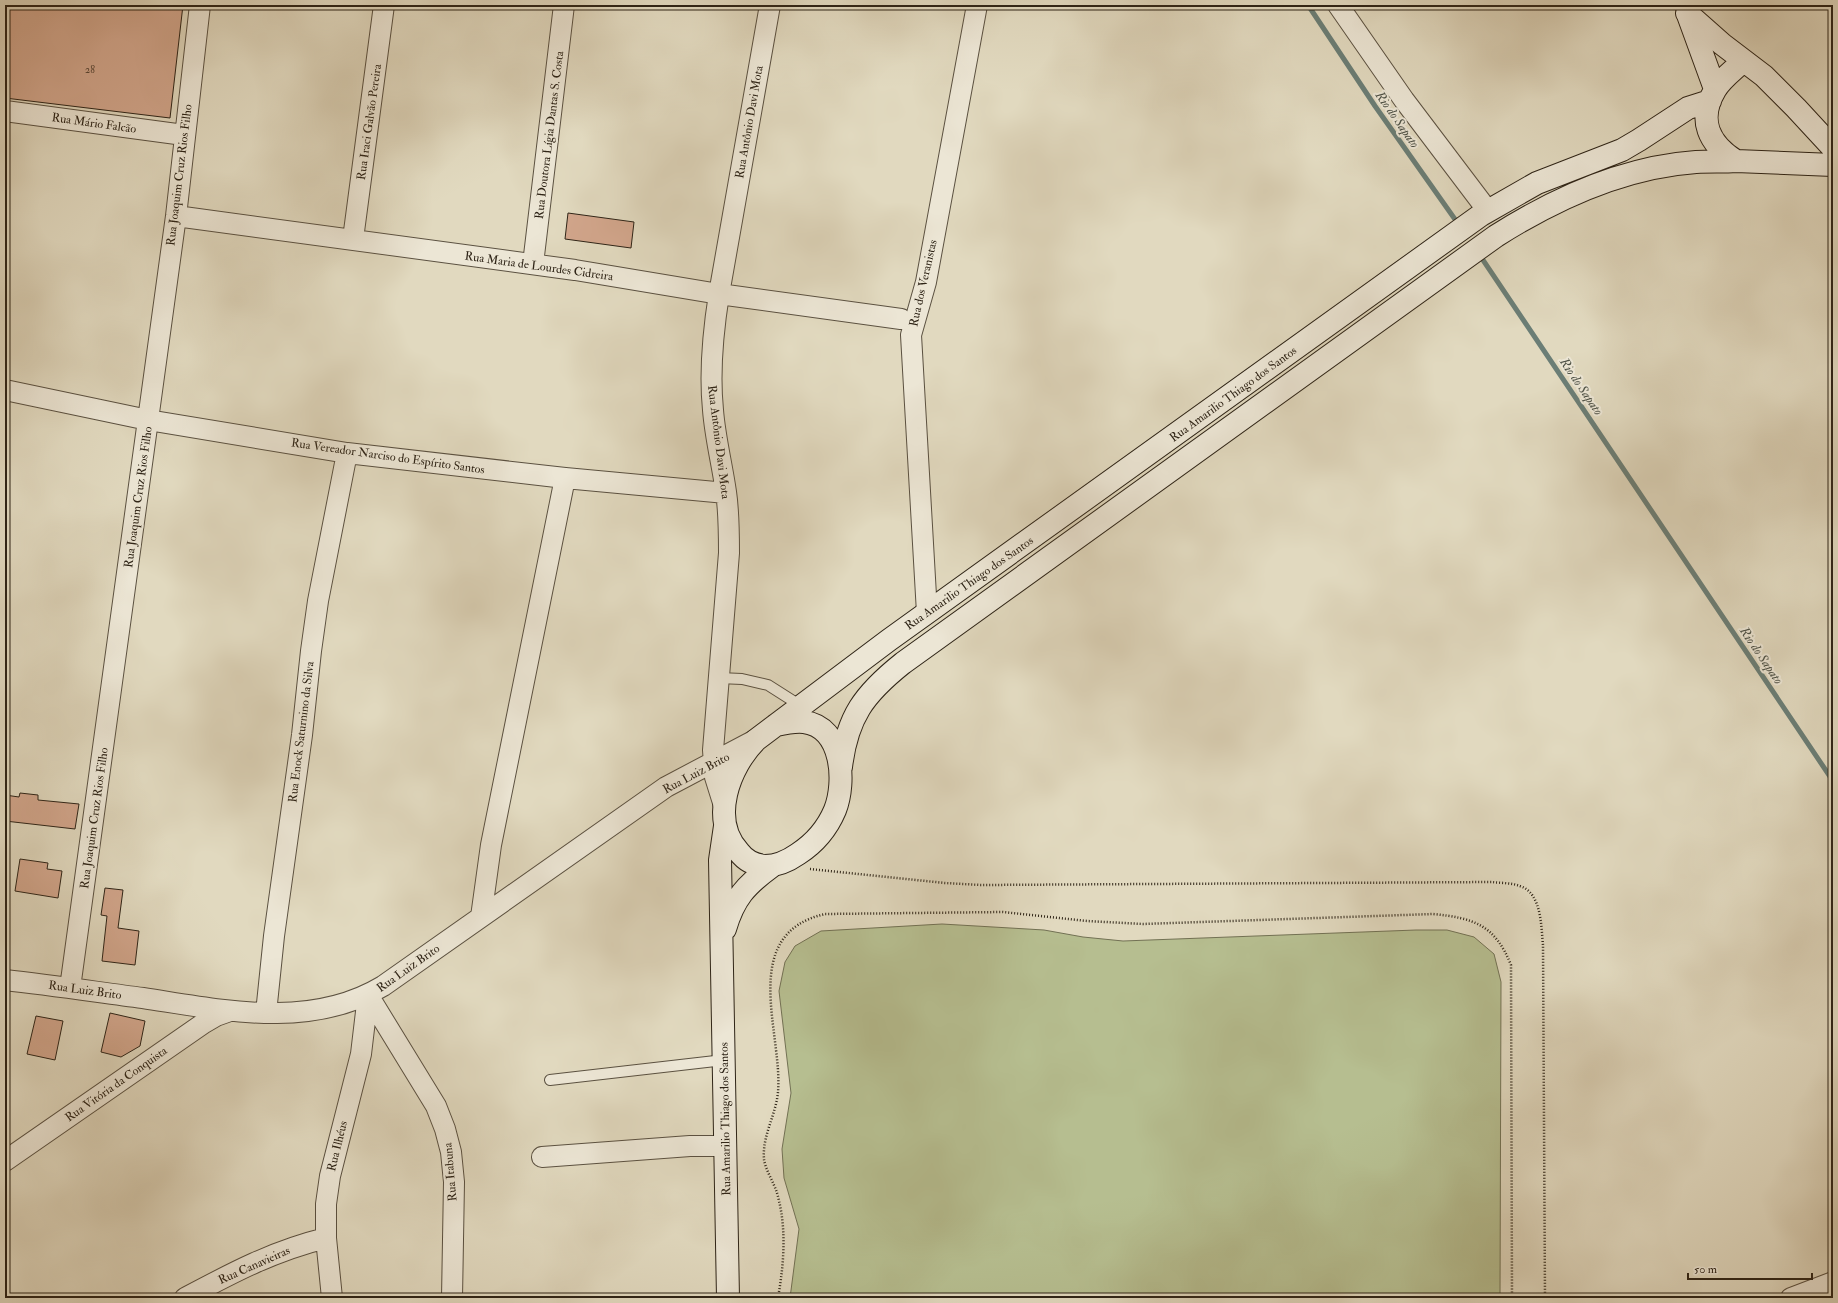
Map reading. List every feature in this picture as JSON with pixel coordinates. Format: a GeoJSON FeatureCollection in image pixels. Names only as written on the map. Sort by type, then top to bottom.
{"type":"FeatureCollection","features":[{"type":"Feature","properties":{"kind":"main road"},"geometry":{"type":"LineString","coordinates":[[1685,9],[1744,61],[1764,76],[1833,148]]}},
{"type":"Feature","properties":{"kind":"main road"},"geometry":{"type":"LineString","coordinates":[[1685,9],[1712,95]]}},
{"type":"Feature","properties":{"kind":"main road"},"geometry":{"type":"LineString","coordinates":[[1736,161],[1726,155],[1712,140],[1707,128],[1706,116],[1712,95],[1744,61]]}},
{"type":"Feature","properties":{"kind":"main road","name":"Rua Amarilio Thiago dos Santos"},"geometry":{"type":"LineString","coordinates":[[776,725],[927,613],[1485,213],[1537,183],[1622,150],[1688,108],[1712,95]]}},
{"type":"Feature","properties":{"kind":"main road"},"geometry":{"type":"LineString","coordinates":[[841,770],[837,753],[832,742],[826,734],[816,726],[804,722],[776,725],[756,740],[747,749],[732,773],[727,790],[725,817],[728,836],[741,855],[750,862],[772,866],[793,858],[820,836],[835,810],[840,792],[844,748],[859,708],[870,692],[903,663],[1496,236],[1548,205],[1631,173],[1696,162],[1736,161],[1833,165]]}},
{"type":"Feature","properties":{"kind":"main road"},"geometry":{"type":"LineString","coordinates":[[801,706],[820,711],[848,734]]}},
{"type":"Feature","properties":{"kind":"main road","name":"Rua Amarilio Thiago dos Santos"},"geometry":{"type":"LineString","coordinates":[[725,817],[720,860],[728,1298]]}},
{"type":"Feature","properties":{"kind":"main road","name":"Rua Amarilio Thiago dos Santos"},"geometry":{"type":"LineString","coordinates":[[722,940],[728,919],[742,891],[753,880],[772,866]]}},
{"type":"Feature","properties":{"kind":"street","name":"Rua Joaquim Cruz Rios Filho"},"geometry":{"type":"LineString","coordinates":[[70,988],[176,216],[184,135],[200,5]]}},
{"type":"Feature","properties":{"kind":"street","name":"Rua Iraci Galvão Pereira"},"geometry":{"type":"LineString","coordinates":[[353,239],[384,5]]}},
{"type":"Feature","properties":{"kind":"street","name":"Rua Doutora Lígia Dantas S. Costa"},"geometry":{"type":"LineString","coordinates":[[533,264],[564,5]]}},
{"type":"Feature","properties":{"kind":"street","name":"Rua Antônio Davi Mota"},"geometry":{"type":"LineString","coordinates":[[725,817],[715,777],[714,764],[729,553],[729,520],[713,411],[711,383],[714,326],[770,5]]}},
{"type":"Feature","properties":{"kind":"street","name":"Rua dos Veranistas"},"geometry":{"type":"LineString","coordinates":[[927,613],[911,335],[926,282],[977,5]]}},
{"type":"Feature","properties":{"kind":"street"},"geometry":{"type":"LineString","coordinates":[[1338,5],[1485,213]]}},
{"type":"Feature","properties":{"kind":"street","name":"Rua Mário Falcão"},"geometry":{"type":"LineString","coordinates":[[5,111],[184,135]]}},
{"type":"Feature","properties":{"kind":"street","name":"Rua Maria de Lourdes Cidreira"},"geometry":{"type":"LineString","coordinates":[[176,216],[533,264],[719,294],[901,319]]}},
{"type":"Feature","properties":{"kind":"street","name":"Rua Vereador Narciso do Espírito Santos"},"geometry":{"type":"LineString","coordinates":[[5,390],[148,420],[347,453],[565,478],[726,493]]}},
{"type":"Feature","properties":{"kind":"street","name":"Rua Enock Saturnino da Silva"},"geometry":{"type":"LineString","coordinates":[[266,1013],[274,936],[302,735],[318,601],[347,453]]}},
{"type":"Feature","properties":{"kind":"street"},"geometry":{"type":"LineString","coordinates":[[481,917],[491,844],[565,478]]}},
{"type":"Feature","properties":{"kind":"street","name":"Rua Luiz Brito"},"geometry":{"type":"LineString","coordinates":[[5,980],[230,1011],[266,1013],[322,1010],[345,1004],[368,995],[666,787],[683,777],[714,764],[756,740]]}},
{"type":"Feature","properties":{"kind":"street","name":"Rua Ilhéus"},"geometry":{"type":"LineString","coordinates":[[332,1298],[326,1238],[326,1204],[330,1176],[361,1054],[368,995]]}},
{"type":"Feature","properties":{"kind":"street","name":"Rua Itabuna"},"geometry":{"type":"LineString","coordinates":[[368,995],[436,1106],[446,1130],[451,1152],[454,1182],[452,1298]]}},
{"type":"Feature","properties":{"kind":"street","name":"Rua Vitória da Conquista"},"geometry":{"type":"LineString","coordinates":[[5,1161],[204,1023],[216,1016],[230,1011]]}},
{"type":"Feature","properties":{"kind":"street"},"geometry":{"type":"LineString","coordinates":[[542,1156],[690,1146],[726,1146]]}},
{"type":"Feature","properties":{"kind":"street","name":"Rua Canavieiras"},"geometry":{"type":"LineString","coordinates":[[185,1298],[266,1257],[298,1245],[326,1238]]}},
{"type":"Feature","properties":{"kind":"street"},"geometry":{"type":"LineString","coordinates":[[1791,1298],[1833,1282]]}},
{"type":"Feature","properties":{"kind":"lane"},"geometry":{"type":"LineString","coordinates":[[719,678],[742,679],[768,685],[801,706]]}},
{"type":"Feature","properties":{"kind":"lane"},"geometry":{"type":"LineString","coordinates":[[550,1080],[724,1060]]}},
{"type":"Feature","properties":{"kind":"path"},"geometry":{"type":"LineString","coordinates":[[805,868],[945,883],[981,885],[1492,882],[1522,886],[1529,892],[1536,904],[1540,916],[1542,945],[1545,1298]]}},
{"type":"Feature","properties":{"kind":"path"},"geometry":{"type":"LineString","coordinates":[[778,1298],[784,1249],[783,1223],[777,1193],[764,1162],[763,1149],[778,1093],[779,1076],[770,1002],[774,962],[780,945],[788,932],[811,918],[825,914],[1003,912],[1087,921],[1143,924],[1433,914],[1465,918],[1482,925],[1495,936],[1505,950],[1511,965],[1512,1298]]}},
{"type":"Feature","properties":{"kind":"green space"},"geometry":{"type":"Polygon","coordinates":[[[942,924],[1044,930],[1083,937],[1123,941],[1416,930],[1447,930],[1474,937],[1494,954],[1501,982],[1500,1298],[790,1298],[799,1229],[784,1178],[782,1149],[791,1093],[779,991],[785,962],[795,946],[821,931],[942,924]]]}},
{"type":"Feature","properties":{"kind":"building"},"geometry":{"type":"Polygon","coordinates":[[[9,5],[183,5],[170,118],[5,98],[5,39],[9,5]]]}},
{"type":"Feature","properties":{"kind":"building"},"geometry":{"type":"Polygon","coordinates":[[[568,213],[634,222],[631,248],[565,239],[568,213]]]}},
{"type":"Feature","properties":{"kind":"building"},"geometry":{"type":"Polygon","coordinates":[[[20,793],[38,795],[38,800],[79,804],[75,829],[5,821],[5,795],[19,797],[20,793]]]}},
{"type":"Feature","properties":{"kind":"building"},"geometry":{"type":"Polygon","coordinates":[[[20,859],[48,863],[47,869],[62,871],[58,898],[15,891],[20,859]]]}},
{"type":"Feature","properties":{"kind":"building"},"geometry":{"type":"Polygon","coordinates":[[[105,888],[123,890],[118,928],[139,931],[135,965],[102,961],[107,916],[101,915],[105,888]]]}},
{"type":"Feature","properties":{"kind":"building"},"geometry":{"type":"Polygon","coordinates":[[[110,1013],[145,1021],[140,1046],[121,1057],[101,1052],[110,1013]]]}},
{"type":"Feature","properties":{"kind":"building"},"geometry":{"type":"Polygon","coordinates":[[[36,1016],[63,1021],[55,1060],[27,1054],[36,1016]]]}},
{"type":"Feature","properties":{"kind":"waterway","name":"Rio do Sapato"},"geometry":{"type":"LineString","coordinates":[[1308,5],[1375,106],[1459,225]]}},
{"type":"Feature","properties":{"kind":"waterway","name":"Rio do Sapato"},"geometry":{"type":"LineString","coordinates":[[1479,254],[1833,781]]}}]}
